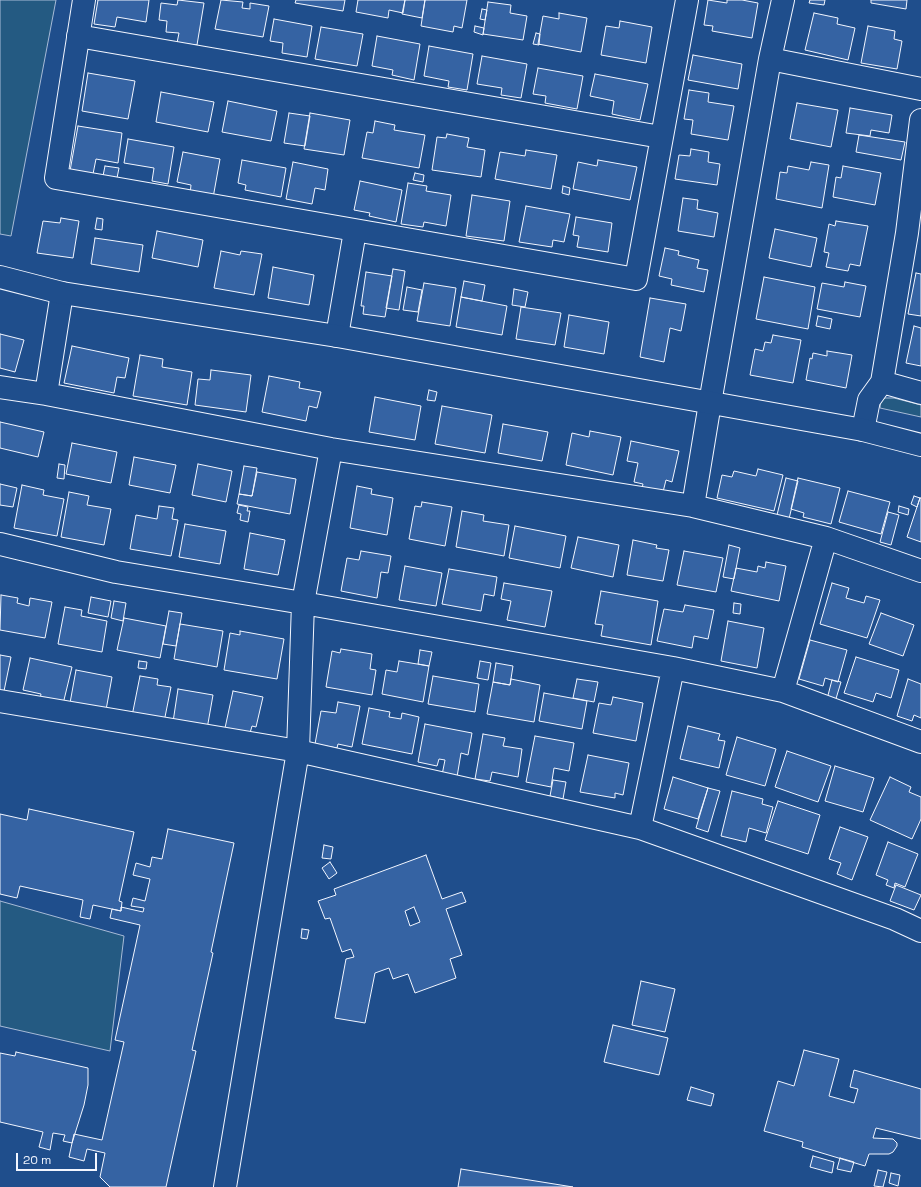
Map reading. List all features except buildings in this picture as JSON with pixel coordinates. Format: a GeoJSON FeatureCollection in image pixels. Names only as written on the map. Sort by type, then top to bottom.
{"type":"FeatureCollection","features":[{"type":"Feature","properties":{"kind":"street"},"geometry":{"type":"LineString","coordinates":[[84,0],[56,178],[636,279],[687,0]]}},
{"type":"Feature","properties":{"kind":"street"},"geometry":{"type":"LineString","coordinates":[[694,506],[710,403],[770,59],[783,0]]}},
{"type":"Feature","properties":{"kind":"street"},"geometry":{"type":"LineString","coordinates":[[78,36],[662,137]]}},
{"type":"Feature","properties":{"kind":"street"},"geometry":{"type":"LineString","coordinates":[[770,59],[921,89]]}},
{"type":"Feature","properties":{"kind":"street"},"geometry":{"type":"LineString","coordinates":[[863,430],[869,400],[882,382],[914,234],[921,120]]}},
{"type":"Feature","properties":{"kind":"street"},"geometry":{"type":"LineString","coordinates":[[337,336],[355,231]]}},
{"type":"Feature","properties":{"kind":"street"},"geometry":{"type":"LineString","coordinates":[[0,277],[62,293],[337,336],[863,430],[921,445]]}},
{"type":"Feature","properties":{"kind":"street"},"geometry":{"type":"LineString","coordinates":[[46,394],[62,293]]}},
{"type":"Feature","properties":{"kind":"street"},"geometry":{"type":"LineString","coordinates":[[882,382],[921,393]]}},
{"type":"Feature","properties":{"kind":"street"},"geometry":{"type":"LineString","coordinates":[[0,387],[46,394],[331,449],[694,506],[826,538],[921,571]]}},
{"type":"Feature","properties":{"kind":"street"},"geometry":{"type":"LineString","coordinates":[[225,1187],[298,752],[303,603],[331,449]]}},
{"type":"Feature","properties":{"kind":"street"},"geometry":{"type":"LineString","coordinates":[[783,691],[826,538]]}},
{"type":"Feature","properties":{"kind":"street"},"geometry":{"type":"LineString","coordinates":[[0,544],[116,572],[303,603],[673,668],[783,691],[921,742]]}},
{"type":"Feature","properties":{"kind":"street"},"geometry":{"type":"LineString","coordinates":[[640,828],[673,668]]}},
{"type":"Feature","properties":{"kind":"street"},"geometry":{"type":"LineString","coordinates":[[0,701],[298,752],[640,828],[895,919],[921,931]]}},
{"type":"Feature","properties":{"kind":"shaded area"},"geometry":{"type":"Polygon","coordinates":[[[0,0],[56,0],[11,236],[0,234],[0,0]]]}},
{"type":"Feature","properties":{"kind":"shaded area"},"geometry":{"type":"Polygon","coordinates":[[[881,398],[894,398],[921,405],[921,417],[880,408],[881,398]]]}},
{"type":"Feature","properties":{"kind":"shaded area"},"geometry":{"type":"Polygon","coordinates":[[[0,901],[124,936],[110,1051],[0,1026],[0,901]]]}}]}
